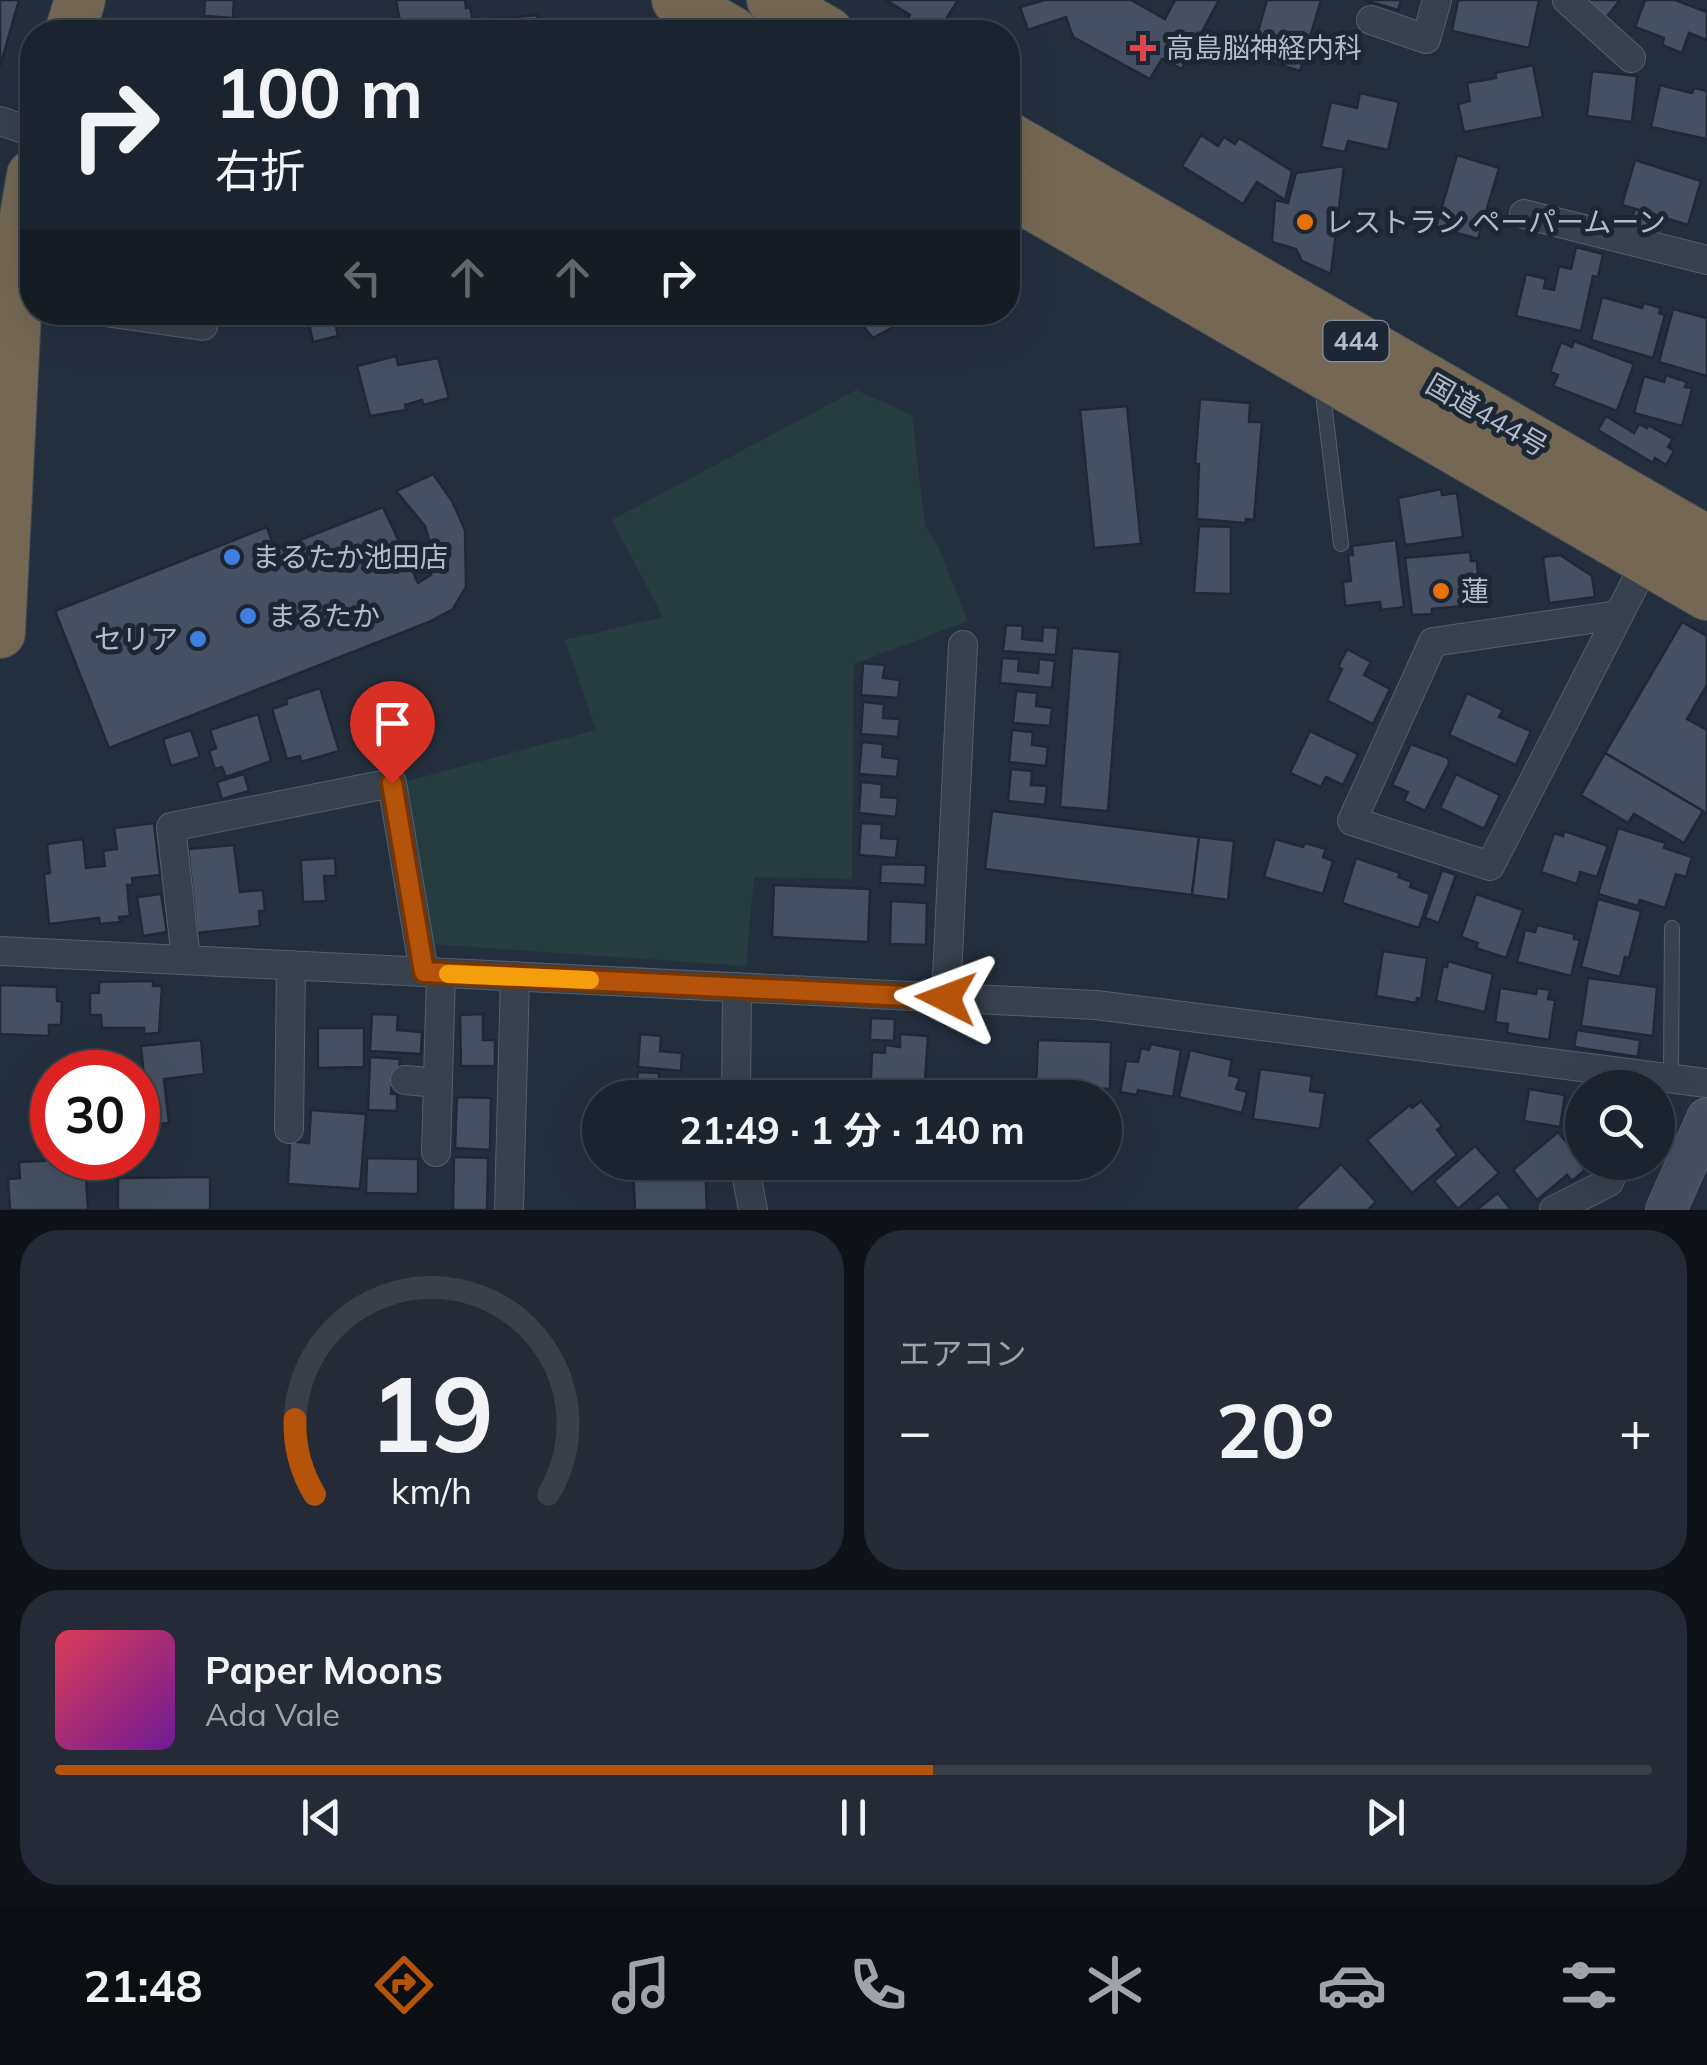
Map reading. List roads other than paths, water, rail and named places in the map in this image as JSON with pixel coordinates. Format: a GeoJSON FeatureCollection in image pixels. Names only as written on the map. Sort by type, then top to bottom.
{"type":"FeatureCollection","features":[{"type":"Feature","properties":{"kind":"highway"},"geometry":{"type":"LineString","coordinates":[[677,0],[712,20]]}},
{"type":"Feature","properties":{"kind":"highway"},"geometry":{"type":"LineString","coordinates":[[772,0],[807,20]]}},
{"type":"Feature","properties":{"kind":"highway","name":"国道444号"},"geometry":{"type":"LineString","coordinates":[[1020,144],[1707,542]]}},
{"type":"Feature","properties":{"kind":"highway","name":"国道444号"},"geometry":{"type":"LineString","coordinates":[[1020,198],[1707,594]]}},
{"type":"Feature","properties":{"kind":"highway"},"geometry":{"type":"LineString","coordinates":[[0,633],[22,325]]}},
{"type":"Feature","properties":{"kind":"main road"},"geometry":{"type":"LineString","coordinates":[[1666,1210],[1707,1118]]}},
{"type":"Feature","properties":{"kind":"street"},"geometry":{"type":"LineString","coordinates":[[1371,20],[1426,39],[1438,0]]}},
{"type":"Feature","properties":{"kind":"street"},"geometry":{"type":"LineString","coordinates":[[1567,0],[1632,58]]}},
{"type":"Feature","properties":{"kind":"street"},"geometry":{"type":"LineString","coordinates":[[1524,214],[1707,260]]}},
{"type":"Feature","properties":{"kind":"street"},"geometry":{"type":"LineString","coordinates":[[196,325],[203,326]]}},
{"type":"Feature","properties":{"kind":"street"},"geometry":{"type":"LineString","coordinates":[[1618,615],[1434,642],[1352,821],[1490,866],[1647,560]]}},
{"type":"Feature","properties":{"kind":"street"},"geometry":{"type":"LineString","coordinates":[[946,998],[963,645]]}},
{"type":"Feature","properties":{"kind":"street"},"geometry":{"type":"LineString","coordinates":[[186,960],[171,826],[392,783],[432,972],[438,1083],[436,1152]]}},
{"type":"Feature","properties":{"kind":"street"},"geometry":{"type":"LineString","coordinates":[[0,951],[1096,1005],[1583,1070]]}},
{"type":"Feature","properties":{"kind":"street"},"geometry":{"type":"LineString","coordinates":[[289,1129],[291,965]]}},
{"type":"Feature","properties":{"kind":"street"},"geometry":{"type":"LineString","coordinates":[[509,1210],[514,976]]}},
{"type":"Feature","properties":{"kind":"street"},"geometry":{"type":"LineString","coordinates":[[736,1080],[737,987]]}},
{"type":"Feature","properties":{"kind":"street"},"geometry":{"type":"LineString","coordinates":[[405,1080],[438,1083]]}},
{"type":"Feature","properties":{"kind":"street"},"geometry":{"type":"LineString","coordinates":[[1675,1081],[1707,1083]]}},
{"type":"Feature","properties":{"kind":"street"},"geometry":{"type":"LineString","coordinates":[[748,1180],[754,1210]]}},
{"type":"Feature","properties":{"kind":"street"},"geometry":{"type":"LineString","coordinates":[[1554,1210],[1609,1180]]}},
{"type":"Feature","properties":{"kind":"lane"},"geometry":{"type":"LineString","coordinates":[[1320,371],[1341,544]]}},
{"type":"Feature","properties":{"kind":"lane"},"geometry":{"type":"LineString","coordinates":[[1659,1070],[1672,928]]}},
{"type":"Feature","properties":{"kind":"place","name":"高島脳神経内科"},"geometry":{"type":"Point","coordinates":[1143,48]}},
{"type":"Feature","properties":{"kind":"place","name":"レストラン ペーパームーン"},"geometry":{"type":"Point","coordinates":[1305,222]}},
{"type":"Feature","properties":{"kind":"place","name":"まるたか池田店"},"geometry":{"type":"Point","coordinates":[232,557]}},
{"type":"Feature","properties":{"kind":"place","name":"蓮"},"geometry":{"type":"Point","coordinates":[1441,591]}},
{"type":"Feature","properties":{"kind":"place","name":"まるたか"},"geometry":{"type":"Point","coordinates":[248,616]}},
{"type":"Feature","properties":{"kind":"place","name":"セリア"},"geometry":{"type":"Point","coordinates":[198,639]}}]}
